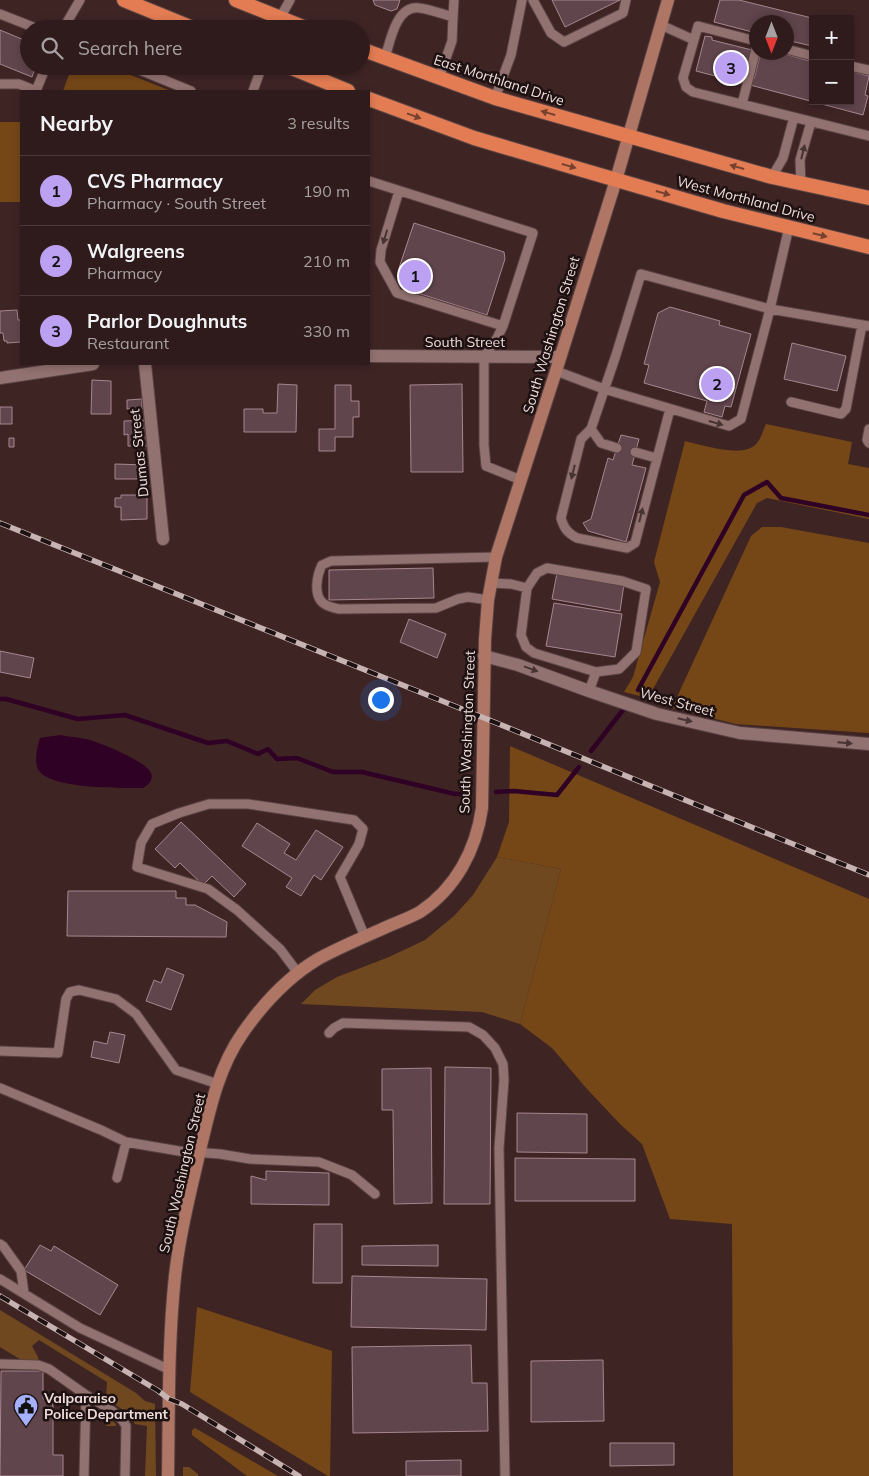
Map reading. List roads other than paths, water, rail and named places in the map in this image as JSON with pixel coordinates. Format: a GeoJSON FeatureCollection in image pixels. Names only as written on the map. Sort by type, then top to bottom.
{"type":"FeatureCollection","features":[{"type":"Feature","properties":{"kind":"highway"},"geometry":{"type":"LineString","coordinates":[[124,0],[173,20]]}},
{"type":"Feature","properties":{"kind":"highway"},"geometry":{"type":"LineString","coordinates":[[236,0],[285,20]]}},
{"type":"Feature","properties":{"kind":"highway","name":"East Morthland Drive"},"geometry":{"type":"LineString","coordinates":[[370,52],[495,98],[628,136]]}},
{"type":"Feature","properties":{"kind":"highway"},"geometry":{"type":"LineString","coordinates":[[309,75],[346,90]]}},
{"type":"Feature","properties":{"kind":"highway"},"geometry":{"type":"LineString","coordinates":[[370,99],[474,138],[616,180]]}},
{"type":"Feature","properties":{"kind":"highway","name":"West Morthland Drive"},"geometry":{"type":"LineString","coordinates":[[628,136],[772,177],[869,198]]}},
{"type":"Feature","properties":{"kind":"highway","name":"West Morthland Drive"},"geometry":{"type":"LineString","coordinates":[[616,180],[723,211],[869,246]]}},
{"type":"Feature","properties":{"kind":"main road","name":"South Washington Street"},"geometry":{"type":"LineString","coordinates":[[168,1476],[170,1370],[176,1274],[184,1220],[199,1154],[218,1084],[229,1057],[242,1033],[270,999],[298,973],[319,958],[419,912],[432,903],[452,882],[472,848],[482,808],[484,656],[488,600],[496,557],[616,180],[668,0]]}},
{"type":"Feature","properties":{"kind":"street","name":"South Street"},"geometry":{"type":"LineString","coordinates":[[370,356],[560,357]]}},
{"type":"Feature","properties":{"kind":"street"},"geometry":{"type":"LineString","coordinates":[[0,378],[86,365]]}},
{"type":"Feature","properties":{"kind":"street","name":"Dumas Street"},"geometry":{"type":"LineString","coordinates":[[145,365],[163,538]]}},
{"type":"Feature","properties":{"kind":"street","name":"West Street"},"geometry":{"type":"LineString","coordinates":[[484,656],[518,665],[657,714],[740,733],[869,744]]}},
{"type":"Feature","properties":{"kind":"lane"},"geometry":{"type":"LineString","coordinates":[[68,20],[80,0]]}},
{"type":"Feature","properties":{"kind":"lane"},"geometry":{"type":"LineString","coordinates":[[280,18],[290,0]]}},
{"type":"Feature","properties":{"kind":"lane"},"geometry":{"type":"LineString","coordinates":[[439,78],[452,41],[454,0]]}},
{"type":"Feature","properties":{"kind":"lane"},"geometry":{"type":"LineString","coordinates":[[495,98],[511,54],[522,0]]}},
{"type":"Feature","properties":{"kind":"lane"},"geometry":{"type":"LineString","coordinates":[[533,0],[551,33],[564,42],[623,13],[626,0]]}},
{"type":"Feature","properties":{"kind":"lane"},"geometry":{"type":"LineString","coordinates":[[385,58],[394,28],[400,16],[407,10],[418,7],[453,17]]}},
{"type":"Feature","properties":{"kind":"lane"},"geometry":{"type":"LineString","coordinates":[[0,14],[20,22]]}},
{"type":"Feature","properties":{"kind":"lane"},"geometry":{"type":"LineString","coordinates":[[661,24],[694,40]]}},
{"type":"Feature","properties":{"kind":"lane"},"geometry":{"type":"LineString","coordinates":[[749,40],[698,26],[683,78],[686,87],[693,92],[869,136]]}},
{"type":"Feature","properties":{"kind":"lane"},"geometry":{"type":"LineString","coordinates":[[794,51],[809,55]]}},
{"type":"Feature","properties":{"kind":"lane"},"geometry":{"type":"LineString","coordinates":[[742,104],[753,60]]}},
{"type":"Feature","properties":{"kind":"lane"},"geometry":{"type":"LineString","coordinates":[[854,67],[869,70]]}},
{"type":"Feature","properties":{"kind":"lane"},"geometry":{"type":"LineString","coordinates":[[36,90],[42,75]]}},
{"type":"Feature","properties":{"kind":"lane"},"geometry":{"type":"LineString","coordinates":[[152,75],[189,90]]}},
{"type":"Feature","properties":{"kind":"lane"},"geometry":{"type":"LineString","coordinates":[[253,90],[259,75]]}},
{"type":"Feature","properties":{"kind":"lane"},"geometry":{"type":"LineString","coordinates":[[0,84],[19,84],[34,90]]}},
{"type":"Feature","properties":{"kind":"lane"},"geometry":{"type":"LineString","coordinates":[[772,177],[783,158],[794,117]]}},
{"type":"Feature","properties":{"kind":"lane"},"geometry":{"type":"LineString","coordinates":[[801,184],[800,160],[811,122]]}},
{"type":"Feature","properties":{"kind":"lane"},"geometry":{"type":"LineString","coordinates":[[370,181],[533,233],[503,326],[484,356],[484,446],[486,466],[521,480]]}},
{"type":"Feature","properties":{"kind":"lane"},"geometry":{"type":"LineString","coordinates":[[399,190],[381,250],[380,262],[397,292],[503,326]]}},
{"type":"Feature","properties":{"kind":"lane"},"geometry":{"type":"LineString","coordinates":[[556,371],[604,389],[729,426],[741,419],[789,227]]}},
{"type":"Feature","properties":{"kind":"lane"},"geometry":{"type":"LineString","coordinates":[[670,409],[635,543],[627,548],[577,538],[570,534],[564,528],[561,518],[581,439],[591,428],[641,274],[770,309],[866,326],[846,409],[841,414],[791,402]]}},
{"type":"Feature","properties":{"kind":"lane"},"geometry":{"type":"LineString","coordinates":[[591,428],[601,443],[617,448]]}},
{"type":"Feature","properties":{"kind":"lane"},"geometry":{"type":"LineString","coordinates":[[869,429],[867,440],[869,443]]}},
{"type":"Feature","properties":{"kind":"lane"},"geometry":{"type":"LineString","coordinates":[[635,452],[656,458]]}},
{"type":"Feature","properties":{"kind":"lane"},"geometry":{"type":"LineString","coordinates":[[488,600],[463,598],[436,608],[338,609],[324,604],[318,598],[318,573],[322,565],[331,561],[496,557]]}},
{"type":"Feature","properties":{"kind":"lane"},"geometry":{"type":"LineString","coordinates":[[547,568],[622,580],[646,589],[636,652],[619,669],[596,672],[534,653],[526,647],[521,635],[527,588],[537,573],[547,568]]}},
{"type":"Feature","properties":{"kind":"lane"},"geometry":{"type":"LineString","coordinates":[[491,583],[511,584],[527,588]]}},
{"type":"Feature","properties":{"kind":"lane"},"geometry":{"type":"LineString","coordinates":[[589,691],[596,672]]}},
{"type":"Feature","properties":{"kind":"lane"},"geometry":{"type":"LineString","coordinates":[[298,973],[280,949],[237,910],[208,889],[137,867],[141,844],[152,824],[178,812],[209,804],[248,804],[354,820],[363,829],[358,844],[340,877],[365,937]]}},
{"type":"Feature","properties":{"kind":"lane"},"geometry":{"type":"LineString","coordinates":[[0,1051],[58,1053],[66,999],[70,992],[79,990],[116,999],[136,1014],[176,1070],[218,1084]]}},
{"type":"Feature","properties":{"kind":"lane"},"geometry":{"type":"LineString","coordinates":[[328,1033],[342,1024],[469,1027],[483,1035],[495,1048],[503,1064],[504,1080],[499,1148],[505,1476]]}},
{"type":"Feature","properties":{"kind":"lane"},"geometry":{"type":"LineString","coordinates":[[0,1088],[102,1130],[126,1142],[199,1154],[319,1162],[352,1176],[375,1194]]}},
{"type":"Feature","properties":{"kind":"lane"},"geometry":{"type":"LineString","coordinates":[[117,1178],[126,1142]]}},
{"type":"Feature","properties":{"kind":"lane"},"geometry":{"type":"LineString","coordinates":[[0,1244],[21,1271],[24,1293]]}},
{"type":"Feature","properties":{"kind":"lane"},"geometry":{"type":"LineString","coordinates":[[0,1279],[80,1328],[170,1370]]}},
{"type":"Feature","properties":{"kind":"lane"},"geometry":{"type":"LineString","coordinates":[[0,1364],[38,1365],[49,1368],[117,1415],[126,1426],[125,1476]]}},
{"type":"Feature","properties":{"kind":"lane"},"geometry":{"type":"LineString","coordinates":[[84,1476],[86,1395]]}},
{"type":"Feature","properties":{"kind":"waterway"},"geometry":{"type":"LineString","coordinates":[[638,690],[744,495],[767,482],[781,498],[869,515]]}},
{"type":"Feature","properties":{"kind":"waterway"},"geometry":{"type":"LineString","coordinates":[[0,699],[78,719],[125,715],[208,743],[227,741],[258,754],[268,749],[277,759],[297,758],[333,772],[362,772],[461,794]]}},
{"type":"Feature","properties":{"kind":"waterway"},"geometry":{"type":"LineString","coordinates":[[591,751],[623,710]]}},
{"type":"Feature","properties":{"kind":"waterway"},"geometry":{"type":"LineString","coordinates":[[496,792],[514,791],[557,795],[579,767]]}},
{"type":"Feature","properties":{"kind":"railway"},"geometry":{"type":"LineString","coordinates":[[0,523],[869,875]]}},
{"type":"Feature","properties":{"kind":"railway"},"geometry":{"type":"LineString","coordinates":[[0,1296],[299,1476]]}},
{"type":"Feature","properties":{"kind":"place","name":"Parlor Doughnuts"},"geometry":{"type":"Point","coordinates":[731,68]}},
{"type":"Feature","properties":{"kind":"place","name":"CVS Pharmacy"},"geometry":{"type":"Point","coordinates":[415,276]}},
{"type":"Feature","properties":{"kind":"place","name":"Walgreens"},"geometry":{"type":"Point","coordinates":[717,384]}},
{"type":"Feature","properties":{"kind":"place","name":"Valparaiso Police Department"},"geometry":{"type":"Point","coordinates":[26,1427]}}]}
